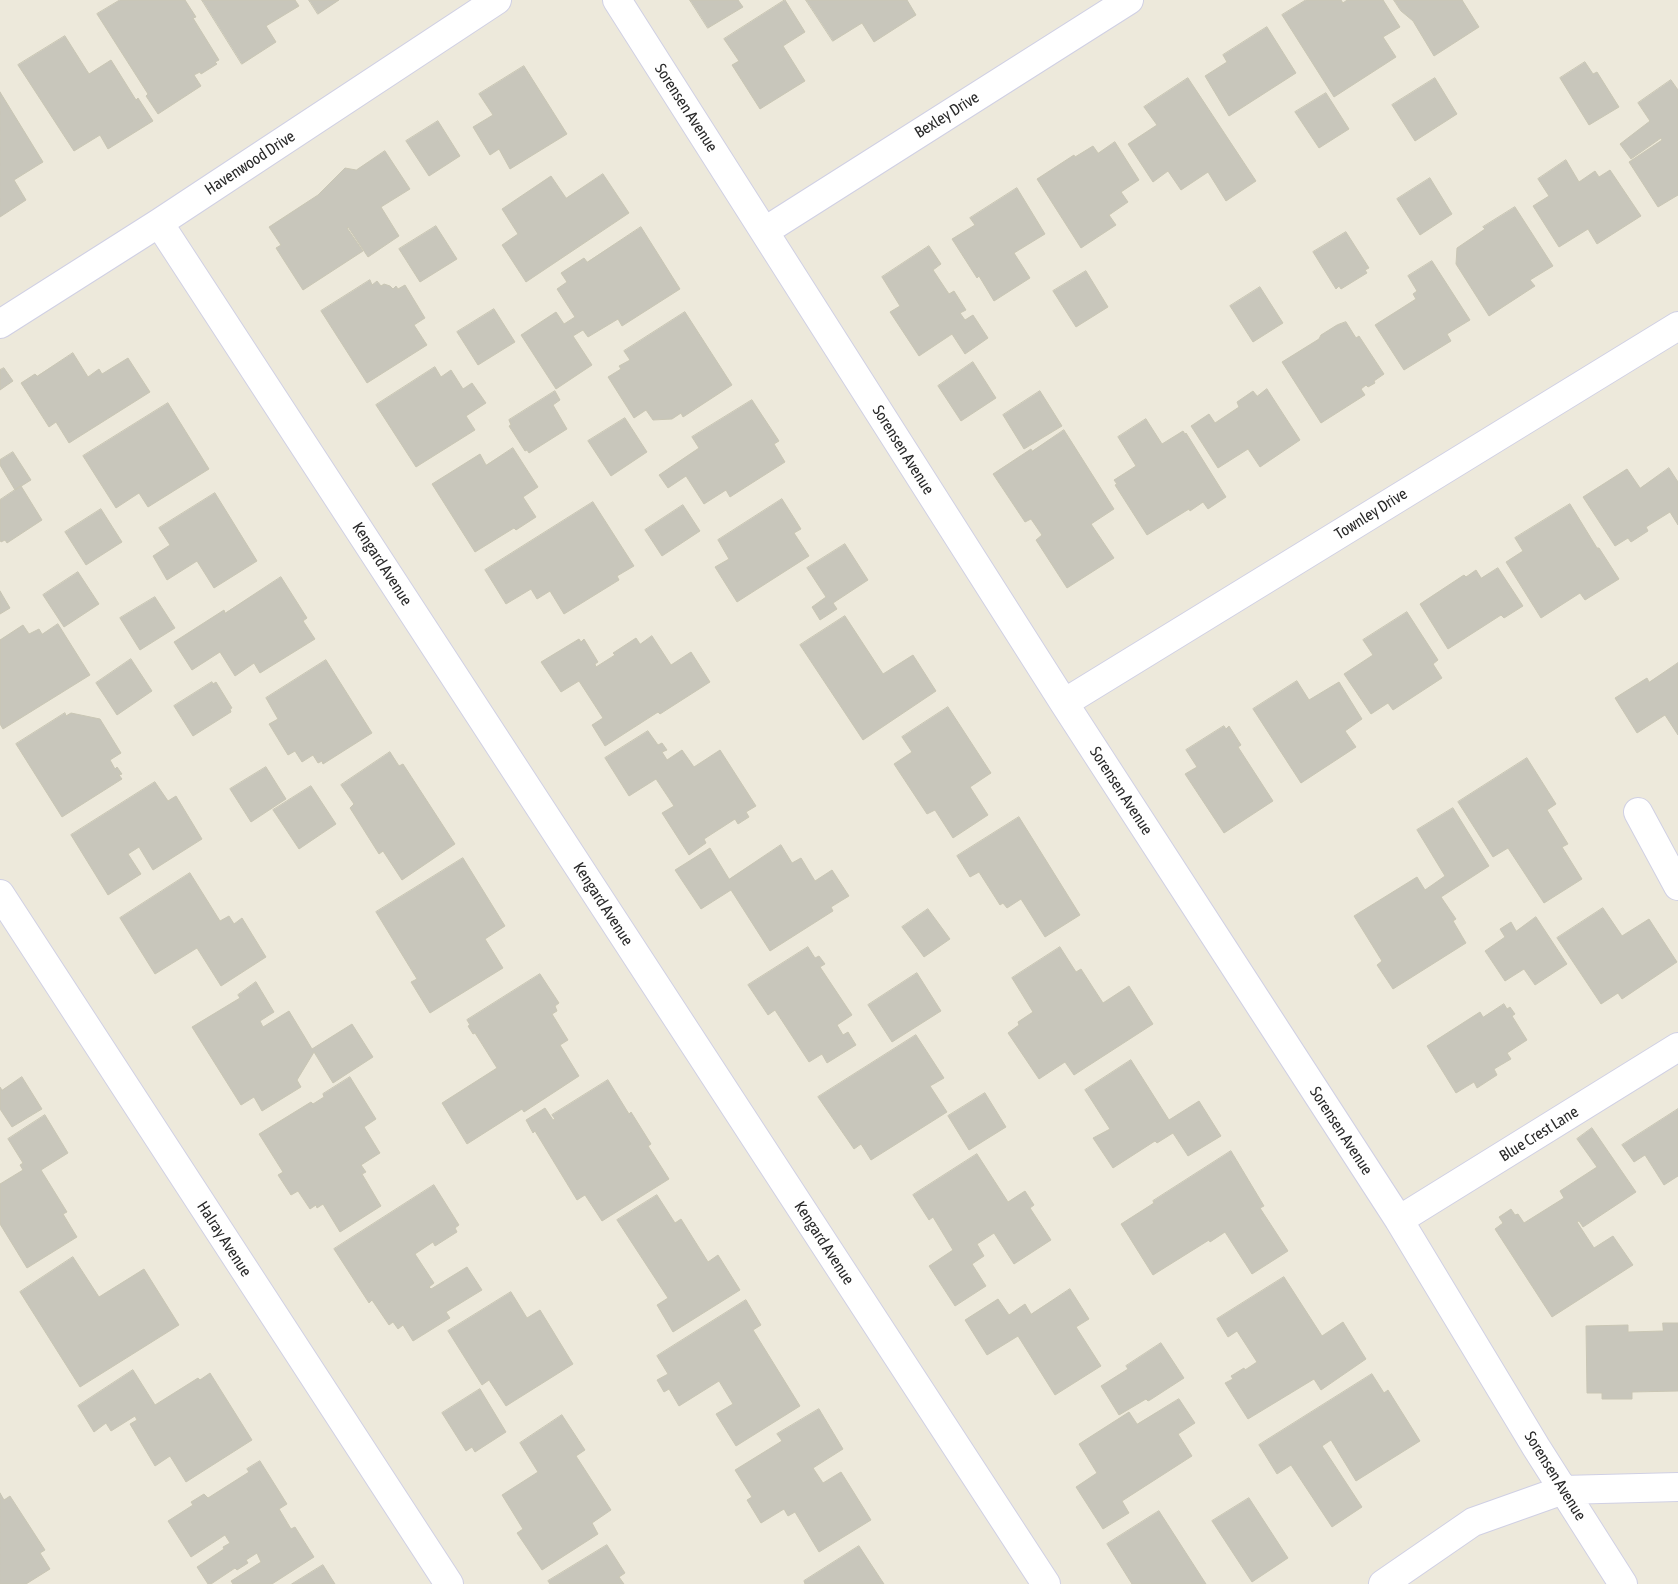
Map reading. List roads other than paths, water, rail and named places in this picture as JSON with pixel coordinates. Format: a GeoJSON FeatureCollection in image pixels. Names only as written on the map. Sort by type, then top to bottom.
{"type":"FeatureCollection","features":[{"type":"Feature","properties":{"kind":"street","name":"Havenwood Drive"},"geometry":{"type":"LineString","coordinates":[[0,324],[159,223],[497,0]]}},
{"type":"Feature","properties":{"kind":"street","name":"Sorensen Avenue"},"geometry":{"type":"LineString","coordinates":[[617,0],[1064,703],[1399,1220],[1563,1490],[1623,1584]]}},
{"type":"Feature","properties":{"kind":"street","name":"Bexley Drive"},"geometry":{"type":"LineString","coordinates":[[764,231],[1129,0]]}},
{"type":"Feature","properties":{"kind":"street","name":"Kengard Avenue"},"geometry":{"type":"LineString","coordinates":[[159,223],[1046,1584]]}},
{"type":"Feature","properties":{"kind":"street","name":"Townley Drive"},"geometry":{"type":"LineString","coordinates":[[1064,703],[1678,326]]}},
{"type":"Feature","properties":{"kind":"street"},"geometry":{"type":"LineString","coordinates":[[1638,812],[1678,886]]}},
{"type":"Feature","properties":{"kind":"street","name":"Halray Avenue"},"geometry":{"type":"LineString","coordinates":[[0,894],[449,1584]]}},
{"type":"Feature","properties":{"kind":"street","name":"Blue Crest Lane"},"geometry":{"type":"LineString","coordinates":[[1399,1220],[1678,1047]]}},
{"type":"Feature","properties":{"kind":"street"},"geometry":{"type":"LineString","coordinates":[[1383,1584],[1473,1522],[1563,1490],[1678,1488]]}}]}
